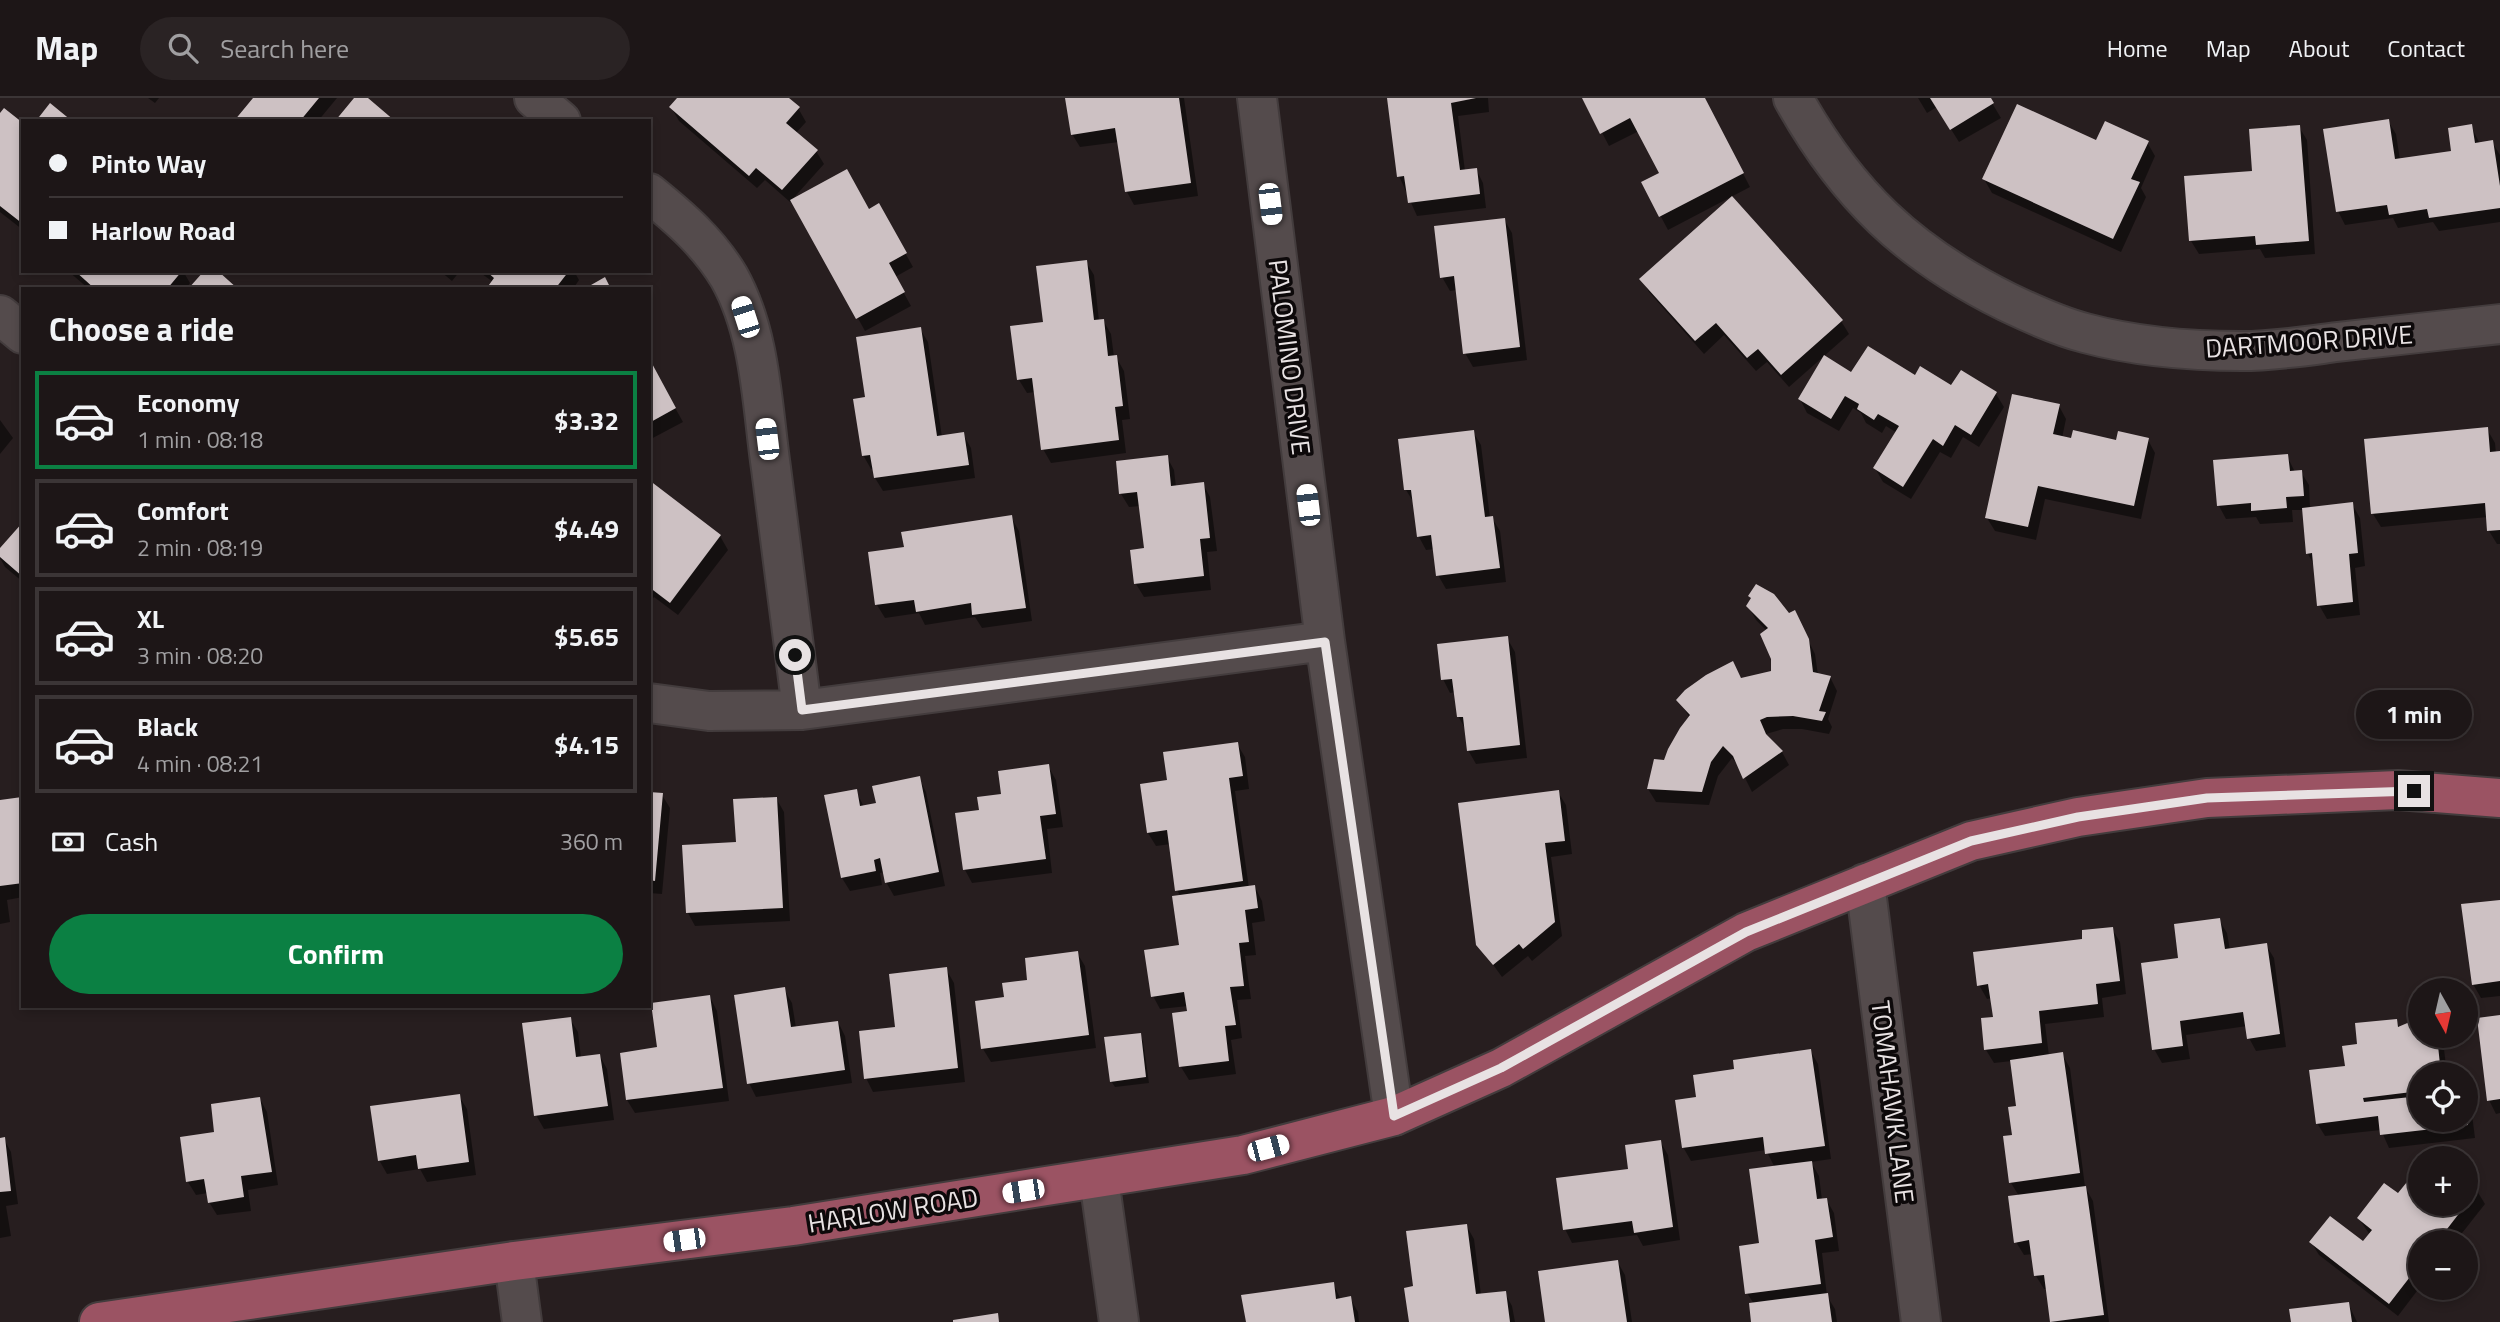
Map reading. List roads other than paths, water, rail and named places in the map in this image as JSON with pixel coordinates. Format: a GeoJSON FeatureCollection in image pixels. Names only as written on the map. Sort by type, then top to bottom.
{"type":"FeatureCollection","features":[{"type":"Feature","properties":{"kind":"main road","name":"HARLOW ROAD"},"geometry":{"type":"LineString","coordinates":[[99,1322],[514,1261],[775,1228],[1243,1155],[1394,1116],[1501,1068],[1746,932],[1971,841],[2078,817],[2207,798],[2398,790],[2500,798]]}},
{"type":"Feature","properties":{"kind":"street"},"geometry":{"type":"LineString","coordinates":[[534,98],[559,119]]}},
{"type":"Feature","properties":{"kind":"street","name":"PALOMINO DRIVE"},"geometry":{"type":"LineString","coordinates":[[1257,98],[1325,642],[1394,1116]]}},
{"type":"Feature","properties":{"kind":"street","name":"DARTMOOR DRIVE"},"geometry":{"type":"LineString","coordinates":[[1793,98],[1823,148],[1847,179],[1882,217],[1916,248],[1949,271],[1993,295],[2041,318],[2085,333],[2167,348],[2245,351],[2500,324]]}},
{"type":"Feature","properties":{"kind":"street"},"geometry":{"type":"LineString","coordinates":[[651,195],[692,228],[714,255],[741,303],[750,330],[760,384],[802,710]]}},
{"type":"Feature","properties":{"kind":"street"},"geometry":{"type":"LineString","coordinates":[[0,315],[21,332]]}},
{"type":"Feature","properties":{"kind":"street"},"geometry":{"type":"LineString","coordinates":[[651,703],[709,711],[802,710],[1325,642]]}},
{"type":"Feature","properties":{"kind":"street","name":"TOMAHAWK LANE"},"geometry":{"type":"LineString","coordinates":[[1865,883],[1922,1322]]}},
{"type":"Feature","properties":{"kind":"street"},"geometry":{"type":"LineString","coordinates":[[1099,1179],[1119,1322]]}},
{"type":"Feature","properties":{"kind":"street"},"geometry":{"type":"LineString","coordinates":[[514,1261],[522,1322]]}}]}
